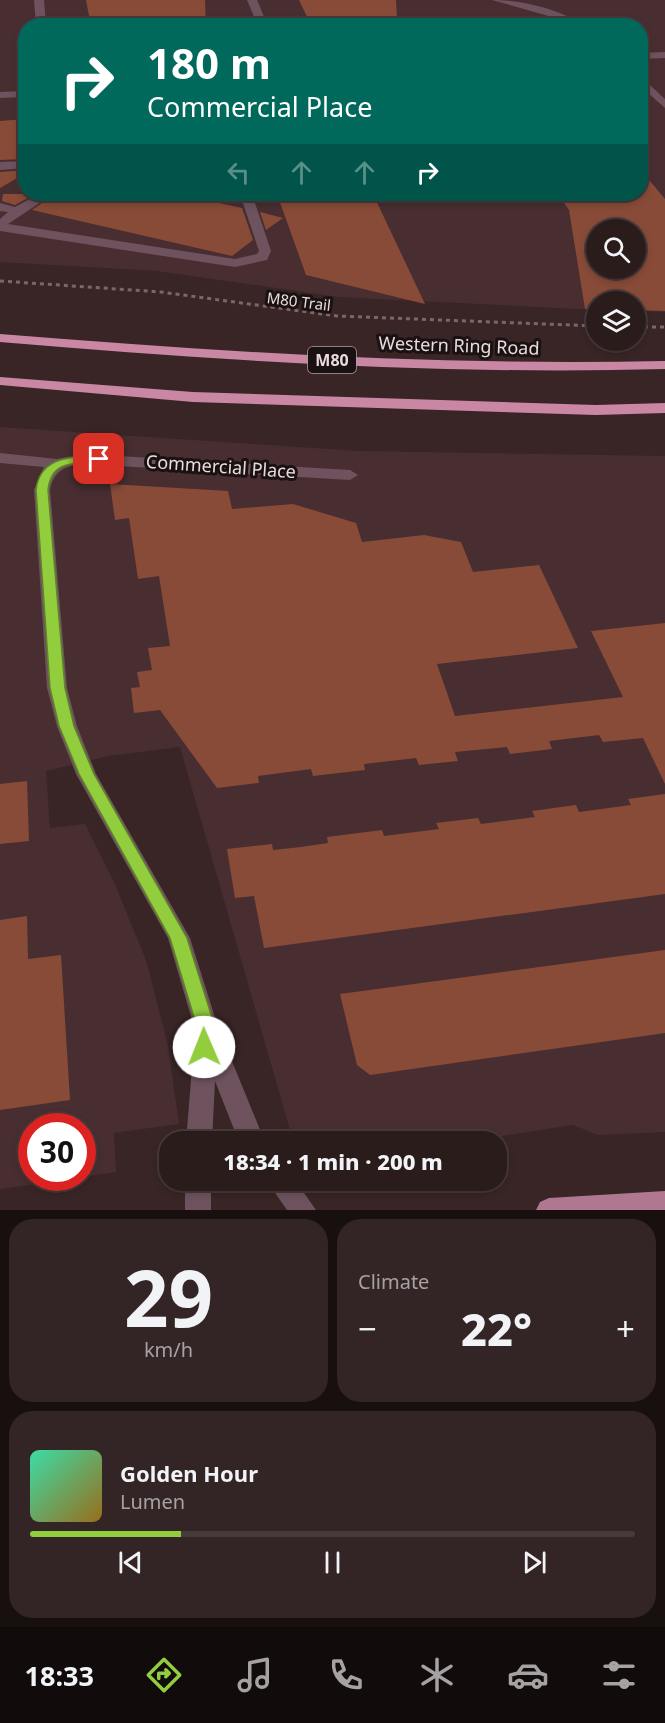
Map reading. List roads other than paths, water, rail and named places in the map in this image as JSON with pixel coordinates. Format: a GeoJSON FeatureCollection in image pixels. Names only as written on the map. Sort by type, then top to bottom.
{"type":"FeatureCollection","features":[{"type":"Feature","properties":{"kind":"highway","name":"Western Ring Road"},"geometry":{"type":"LineString","coordinates":[[0,338],[233,356],[590,368],[665,366]]}},
{"type":"Feature","properties":{"kind":"highway"},"geometry":{"type":"LineString","coordinates":[[0,381],[193,397],[665,414]]}},
{"type":"Feature","properties":{"kind":"highway"},"geometry":{"type":"LineString","coordinates":[[596,410],[665,408]]}},
{"type":"Feature","properties":{"kind":"main road"},"geometry":{"type":"LineString","coordinates":[[549,1210],[665,1203]]}},
{"type":"Feature","properties":{"kind":"street"},"geometry":{"type":"LineString","coordinates":[[39,0],[40,18]]}},
{"type":"Feature","properties":{"kind":"street"},"geometry":{"type":"LineString","coordinates":[[252,0],[260,18]]}},
{"type":"Feature","properties":{"kind":"street"},"geometry":{"type":"LineString","coordinates":[[497,0],[562,18]]}},
{"type":"Feature","properties":{"kind":"street"},"geometry":{"type":"LineString","coordinates":[[648,56],[665,55]]}},
{"type":"Feature","properties":{"kind":"street"},"geometry":{"type":"LineString","coordinates":[[648,87],[665,105]]}},
{"type":"Feature","properties":{"kind":"street"},"geometry":{"type":"LineString","coordinates":[[0,95],[18,94]]}},
{"type":"Feature","properties":{"kind":"street"},"geometry":{"type":"LineString","coordinates":[[0,166],[18,165]]}},
{"type":"Feature","properties":{"kind":"street"},"geometry":{"type":"LineString","coordinates":[[0,226],[17,211],[34,201]]}},
{"type":"Feature","properties":{"kind":"street"},"geometry":{"type":"LineString","coordinates":[[0,226],[235,263],[262,257],[265,251],[248,201]]}},
{"type":"Feature","properties":{"kind":"street"},"geometry":{"type":"LineString","coordinates":[[0,207],[17,211]]}},
{"type":"Feature","properties":{"kind":"street","name":"Commercial Place"},"geometry":{"type":"LineString","coordinates":[[0,458],[57,464],[73,459],[99,459],[350,475]]}},
{"type":"Feature","properties":{"kind":"street"},"geometry":{"type":"LineString","coordinates":[[57,464],[43,478],[42,490],[57,688],[67,726],[87,774],[179,938],[206,1027],[248,1131]]}},
{"type":"Feature","properties":{"kind":"street"},"geometry":{"type":"LineString","coordinates":[[200,1131],[206,1027]]}},
{"type":"Feature","properties":{"kind":"street"},"geometry":{"type":"LineString","coordinates":[[198,1191],[198,1210]]}},
{"type":"Feature","properties":{"kind":"street"},"geometry":{"type":"LineString","coordinates":[[288,1191],[303,1210]]}}]}
